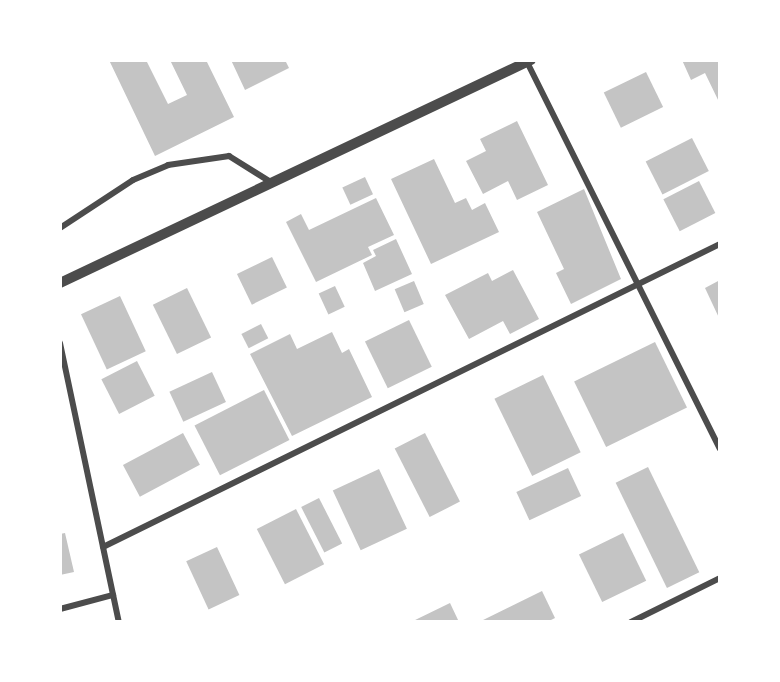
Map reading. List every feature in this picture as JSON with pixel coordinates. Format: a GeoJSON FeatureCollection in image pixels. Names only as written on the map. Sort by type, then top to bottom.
{"type":"FeatureCollection","features":[{"type":"Feature","properties":{"kind":"street"},"geometry":{"type":"LineString","coordinates":[[60,283],[269,181],[529,61],[636,284],[720,449]]}},
{"type":"Feature","properties":{"kind":"street"},"geometry":{"type":"LineString","coordinates":[[60,228],[133,180],[179,163],[229,156],[269,181]]}},
{"type":"Feature","properties":{"kind":"street"},"geometry":{"type":"LineString","coordinates":[[103,547],[720,244]]}},
{"type":"Feature","properties":{"kind":"street"},"geometry":{"type":"LineString","coordinates":[[60,343],[119,622]]}},
{"type":"Feature","properties":{"kind":"street"},"geometry":{"type":"LineString","coordinates":[[631,622],[720,578]]}},
{"type":"Feature","properties":{"kind":"street"},"geometry":{"type":"LineString","coordinates":[[60,609],[113,595]]}},
{"type":"Feature","properties":{"kind":"building"},"geometry":{"type":"Polygon","coordinates":[[[109,60],[146,60],[168,104],[187,95],[170,60],[206,60],[234,117],[155,156],[109,60]]]}},
{"type":"Feature","properties":{"kind":"building"},"geometry":{"type":"Polygon","coordinates":[[[231,60],[285,60],[289,68],[245,90],[231,60]]]}},
{"type":"Feature","properties":{"kind":"building"},"geometry":{"type":"Polygon","coordinates":[[[682,60],[720,60],[720,104],[705,73],[691,80],[682,60]]]}},
{"type":"Feature","properties":{"kind":"building"},"geometry":{"type":"Polygon","coordinates":[[[646,72],[663,107],[621,128],[604,93],[646,72]]]}},
{"type":"Feature","properties":{"kind":"building"},"geometry":{"type":"Polygon","coordinates":[[[517,121],[548,185],[517,200],[508,181],[483,194],[466,161],[486,151],[480,139],[517,121]]]}},
{"type":"Feature","properties":{"kind":"building"},"geometry":{"type":"Polygon","coordinates":[[[692,138],[709,171],[662,195],[646,162],[692,138]]]}},
{"type":"Feature","properties":{"kind":"building"},"geometry":{"type":"Polygon","coordinates":[[[434,159],[455,203],[466,198],[472,210],[485,203],[499,232],[431,264],[391,179],[434,159]]]}},
{"type":"Feature","properties":{"kind":"building"},"geometry":{"type":"Polygon","coordinates":[[[365,177],[373,194],[350,205],[342,188],[365,177]]]}},
{"type":"Feature","properties":{"kind":"building"},"geometry":{"type":"Polygon","coordinates":[[[699,181],[715,213],[680,231],[663,199],[699,181]]]}},
{"type":"Feature","properties":{"kind":"building"},"geometry":{"type":"Polygon","coordinates":[[[584,189],[621,279],[571,304],[556,273],[564,269],[537,212],[584,189]]]}},
{"type":"Feature","properties":{"kind":"building"},"geometry":{"type":"Polygon","coordinates":[[[376,198],[394,235],[368,247],[372,255],[316,282],[286,222],[301,214],[309,230],[376,198]]]}},
{"type":"Feature","properties":{"kind":"building"},"geometry":{"type":"Polygon","coordinates":[[[396,239],[412,274],[375,291],[363,263],[376,256],[373,250],[396,239]]]}},
{"type":"Feature","properties":{"kind":"building"},"geometry":{"type":"Polygon","coordinates":[[[272,257],[287,288],[252,305],[237,274],[272,257]]]}},
{"type":"Feature","properties":{"kind":"building"},"geometry":{"type":"Polygon","coordinates":[[[513,270],[539,319],[510,334],[503,321],[469,339],[445,295],[488,273],[492,281],[513,270]]]}},
{"type":"Feature","properties":{"kind":"building"},"geometry":{"type":"Polygon","coordinates":[[[720,280],[720,320],[705,288],[720,280]]]}},
{"type":"Feature","properties":{"kind":"building"},"geometry":{"type":"Polygon","coordinates":[[[414,281],[424,304],[404,312],[395,289],[414,281]]]}},
{"type":"Feature","properties":{"kind":"building"},"geometry":{"type":"Polygon","coordinates":[[[335,286],[345,307],[328,314],[319,294],[335,286]]]}},
{"type":"Feature","properties":{"kind":"building"},"geometry":{"type":"Polygon","coordinates":[[[187,288],[211,337],[177,354],[153,305],[187,288]]]}},
{"type":"Feature","properties":{"kind":"building"},"geometry":{"type":"Polygon","coordinates":[[[120,296],[146,351],[107,369],[81,314],[120,296]]]}},
{"type":"Feature","properties":{"kind":"building"},"geometry":{"type":"Polygon","coordinates":[[[409,320],[432,367],[388,388],[365,341],[409,320]]]}},
{"type":"Feature","properties":{"kind":"building"},"geometry":{"type":"Polygon","coordinates":[[[261,324],[268,338],[249,348],[241,334],[261,324]]]}},
{"type":"Feature","properties":{"kind":"building"},"geometry":{"type":"Polygon","coordinates":[[[332,332],[342,353],[349,349],[372,397],[292,436],[250,354],[290,334],[297,349],[332,332]]]}},
{"type":"Feature","properties":{"kind":"building"},"geometry":{"type":"Polygon","coordinates":[[[655,342],[687,408],[606,447],[574,381],[655,342]]]}},
{"type":"Feature","properties":{"kind":"building"},"geometry":{"type":"Polygon","coordinates":[[[137,361],[155,396],[119,414],[101,379],[137,361]]]}},
{"type":"Feature","properties":{"kind":"building"},"geometry":{"type":"Polygon","coordinates":[[[212,372],[226,402],[183,422],[169,392],[212,372]]]}},
{"type":"Feature","properties":{"kind":"building"},"geometry":{"type":"Polygon","coordinates":[[[543,375],[581,452],[532,476],[494,399],[543,375]]]}},
{"type":"Feature","properties":{"kind":"building"},"geometry":{"type":"Polygon","coordinates":[[[264,390],[289,440],[220,475],[195,425],[264,390]]]}},
{"type":"Feature","properties":{"kind":"building"},"geometry":{"type":"Polygon","coordinates":[[[183,433],[200,465],[140,497],[123,465],[183,433]]]}},
{"type":"Feature","properties":{"kind":"building"},"geometry":{"type":"Polygon","coordinates":[[[425,433],[460,502],[430,517],[395,448],[425,433]]]}},
{"type":"Feature","properties":{"kind":"building"},"geometry":{"type":"Polygon","coordinates":[[[648,467],[699,572],[667,588],[616,483],[648,467]]]}},
{"type":"Feature","properties":{"kind":"building"},"geometry":{"type":"Polygon","coordinates":[[[568,468],[581,496],[529,520],[516,492],[568,468]]]}},
{"type":"Feature","properties":{"kind":"building"},"geometry":{"type":"Polygon","coordinates":[[[379,469],[407,529],[361,550],[333,491],[379,469]]]}},
{"type":"Feature","properties":{"kind":"building"},"geometry":{"type":"Polygon","coordinates":[[[319,498],[342,543],[324,553],[301,507],[319,498]]]}},
{"type":"Feature","properties":{"kind":"building"},"geometry":{"type":"Polygon","coordinates":[[[296,509],[324,564],[285,584],[257,529],[296,509]]]}},
{"type":"Feature","properties":{"kind":"building"},"geometry":{"type":"Polygon","coordinates":[[[65,533],[74,572],[60,575],[60,534],[65,533]]]}},
{"type":"Feature","properties":{"kind":"building"},"geometry":{"type":"Polygon","coordinates":[[[623,533],[646,581],[602,602],[579,554],[623,533]]]}},
{"type":"Feature","properties":{"kind":"building"},"geometry":{"type":"Polygon","coordinates":[[[217,547],[239,595],[209,609],[186,561],[217,547]]]}},
{"type":"Feature","properties":{"kind":"building"},"geometry":{"type":"Polygon","coordinates":[[[542,591],[555,618],[547,622],[479,622],[542,591]]]}},
{"type":"Feature","properties":{"kind":"building"},"geometry":{"type":"Polygon","coordinates":[[[450,603],[459,622],[411,622],[450,603]]]}}]}
